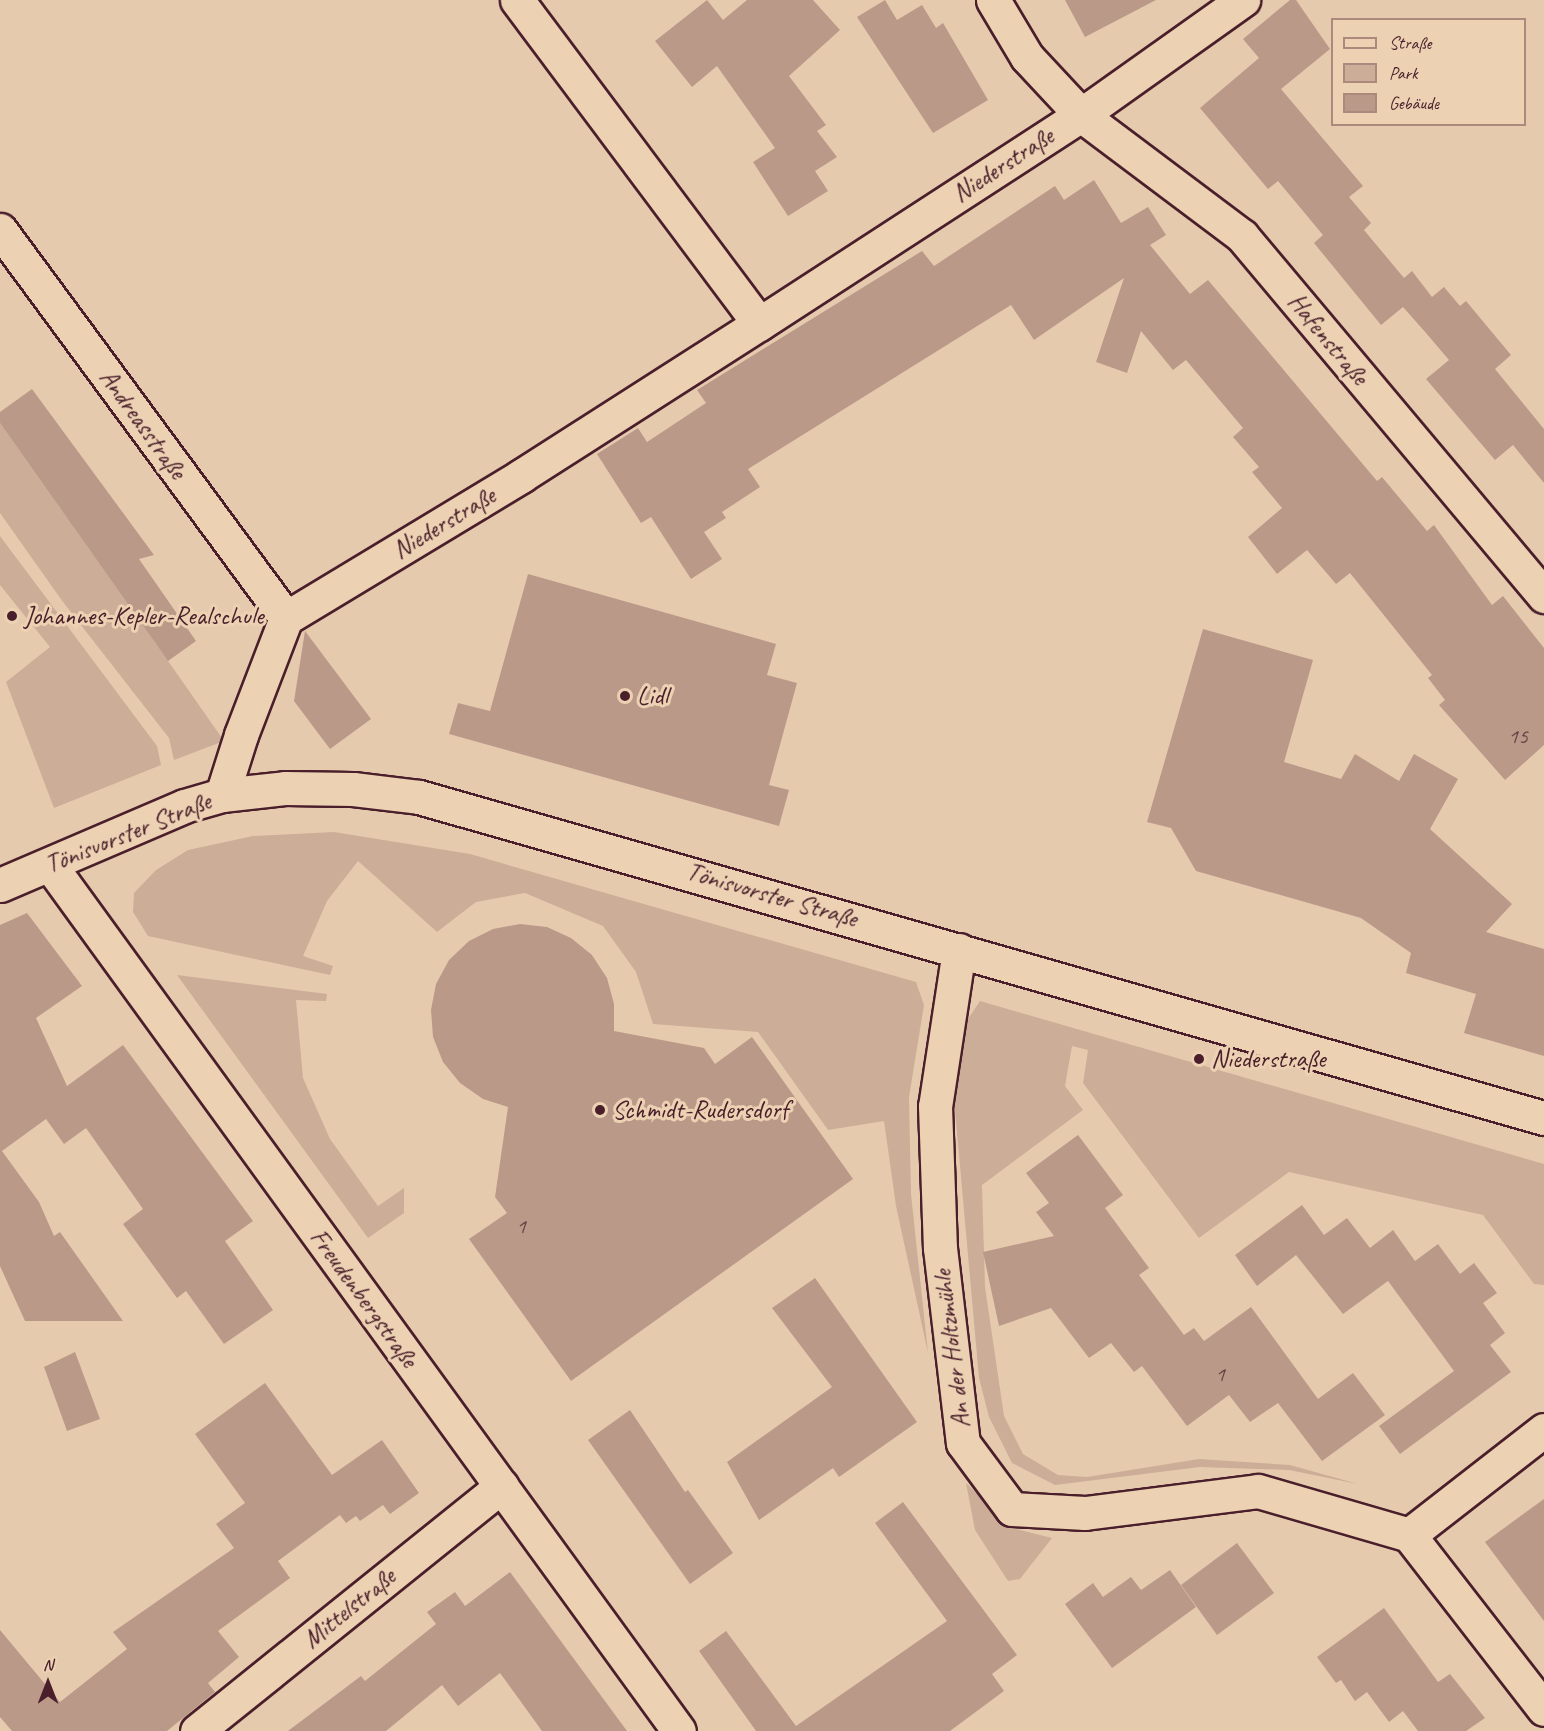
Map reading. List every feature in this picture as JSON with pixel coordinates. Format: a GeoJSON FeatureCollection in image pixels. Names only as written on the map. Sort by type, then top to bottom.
{"type":"FeatureCollection","features":[{"type":"Feature","properties":{"kind":"street"},"geometry":{"type":"LineString","coordinates":[[517,0],[759,324]]}},
{"type":"Feature","properties":{"kind":"street","name":"Hafenstraße"},"geometry":{"type":"LineString","coordinates":[[993,0],[1027,57],[1081,115],[1242,236],[1544,596]]}},
{"type":"Feature","properties":{"kind":"street","name":"Niederstraße"},"geometry":{"type":"LineString","coordinates":[[286,618],[521,476],[759,324],[1081,115],[1243,0]]}},
{"type":"Feature","properties":{"kind":"street","name":"Andreasstraße"},"geometry":{"type":"LineString","coordinates":[[0,230],[286,618]]}},
{"type":"Feature","properties":{"kind":"street"},"geometry":{"type":"LineString","coordinates":[[222,795],[240,735],[286,618]]}},
{"type":"Feature","properties":{"kind":"street","name":"Tönisvorster Straße"},"geometry":{"type":"LineString","coordinates":[[0,885],[184,806],[222,795],[285,788],[353,789],[419,797],[1544,1118]]}},
{"type":"Feature","properties":{"kind":"street","name":"Freudenbergstraße"},"geometry":{"type":"LineString","coordinates":[[50,864],[679,1731]]}},
{"type":"Feature","properties":{"kind":"street","name":"An der Holtzmühle"},"geometry":{"type":"LineString","coordinates":[[959,950],[934,1106],[940,1248],[963,1443],[1012,1509],[1085,1513],[1258,1491],[1409,1535]]}},
{"type":"Feature","properties":{"kind":"street"},"geometry":{"type":"LineString","coordinates":[[1544,1430],[1409,1535],[1544,1709]]}},
{"type":"Feature","properties":{"kind":"street","name":"Mittelstraße"},"geometry":{"type":"LineString","coordinates":[[208,1728],[502,1486]]}},
{"type":"Feature","properties":{"kind":"green space"},"geometry":{"type":"Polygon","coordinates":[[[0,423],[224,741],[174,760],[169,738],[63,602],[0,513],[0,423]]]}},
{"type":"Feature","properties":{"kind":"green space"},"geometry":{"type":"Polygon","coordinates":[[[0,536],[157,746],[161,765],[54,808],[6,682],[50,647],[0,585],[0,536]]]}},
{"type":"Feature","properties":{"kind":"green space"},"geometry":{"type":"Polygon","coordinates":[[[334,832],[470,854],[916,982],[924,1005],[909,1097],[911,1194],[928,1353],[896,1206],[884,1121],[828,1130],[758,1032],[653,1024],[636,972],[603,926],[525,893],[476,902],[437,932],[358,861],[327,901],[303,956],[333,966],[330,975],[148,936],[133,912],[134,893],[156,870],[188,850],[253,836],[334,832]]]}},
{"type":"Feature","properties":{"kind":"green space"},"geometry":{"type":"Polygon","coordinates":[[[177,975],[327,994],[326,1001],[296,1000],[303,1078],[330,1139],[378,1206],[404,1188],[404,1213],[368,1238],[177,975]]]}},
{"type":"Feature","properties":{"kind":"green space"},"geometry":{"type":"Polygon","coordinates":[[[980,1001],[1544,1164],[1544,1285],[1534,1284],[1483,1215],[1289,1172],[1199,1238],[1083,1083],[1088,1050],[1072,1046],[1065,1086],[1083,1110],[982,1185],[985,1287],[1004,1416],[1023,1454],[1058,1475],[1087,1477],[1199,1459],[1290,1465],[1358,1484],[1289,1470],[1200,1467],[1055,1485],[1012,1463],[989,1417],[979,1378],[954,1099],[968,1019],[980,1001]]]}},
{"type":"Feature","properties":{"kind":"green space"},"geometry":{"type":"Polygon","coordinates":[[[966,1483],[1012,1528],[1052,1538],[1020,1579],[1008,1581],[975,1530],[966,1483]]]}},
{"type":"Feature","properties":{"kind":"building"},"geometry":{"type":"Polygon","coordinates":[[[707,0],[723,20],[747,0],[813,0],[840,30],[789,76],[826,125],[817,131],[837,157],[815,171],[828,191],[788,216],[753,162],[775,148],[717,66],[692,87],[655,41],[707,0]]]}},
{"type":"Feature","properties":{"kind":"building"},"geometry":{"type":"Polygon","coordinates":[[[885,0],[897,20],[922,5],[936,28],[943,23],[988,100],[933,133],[857,17],[885,0]]]}},
{"type":"Feature","properties":{"kind":"building"},"geometry":{"type":"Polygon","coordinates":[[[1065,0],[1156,0],[1085,37],[1065,0]]]}},
{"type":"Feature","properties":{"kind":"building"},"geometry":{"type":"Polygon","coordinates":[[[1290,0],[1296,0],[1330,49],[1281,89],[1363,186],[1349,197],[1371,223],[1364,230],[1404,278],[1412,271],[1432,297],[1444,287],[1460,306],[1466,301],[1511,355],[1495,369],[1544,429],[1544,483],[1513,445],[1495,460],[1426,379],[1449,360],[1403,307],[1381,325],[1314,243],[1323,235],[1278,181],[1268,189],[1200,108],[1259,58],[1243,39],[1290,0]]]}},
{"type":"Feature","properties":{"kind":"building"},"geometry":{"type":"Polygon","coordinates":[[[1094,180],[1121,223],[1148,207],[1166,235],[1150,245],[1190,294],[1208,280],[1377,481],[1382,477],[1427,531],[1434,525],[1492,605],[1503,596],[1544,648],[1544,745],[1505,780],[1439,705],[1445,700],[1428,678],[1432,675],[1350,573],[1336,584],[1307,550],[1277,574],[1248,537],[1282,508],[1252,472],[1259,467],[1233,437],[1243,428],[1186,360],[1173,370],[1141,331],[1127,373],[1096,362],[1124,278],[1034,340],[1011,305],[748,469],[760,487],[722,512],[726,518],[704,532],[722,559],[691,579],[651,517],[641,523],[597,454],[638,428],[647,442],[706,403],[697,390],[922,251],[934,266],[1055,186],[1064,200],[1094,180]]]}},
{"type":"Feature","properties":{"kind":"building"},"geometry":{"type":"Polygon","coordinates":[[[32,389],[154,555],[139,559],[196,641],[168,661],[0,423],[0,412],[32,389]]]}},
{"type":"Feature","properties":{"kind":"building"},"geometry":{"type":"Polygon","coordinates":[[[528,574],[776,644],[767,675],[797,683],[769,785],[789,790],[779,826],[449,734],[458,703],[490,711],[528,574]]]}},
{"type":"Feature","properties":{"kind":"building"},"geometry":{"type":"Polygon","coordinates":[[[1203,629],[1313,660],[1284,762],[1341,779],[1355,754],[1399,781],[1414,754],[1458,779],[1430,829],[1512,904],[1486,932],[1544,949],[1544,1056],[1464,1033],[1476,994],[1406,973],[1411,953],[1361,918],[1196,871],[1171,828],[1147,822],[1203,629]]]}},
{"type":"Feature","properties":{"kind":"building"},"geometry":{"type":"Polygon","coordinates":[[[305,631],[371,719],[330,749],[294,701],[305,631]]]}},
{"type":"Feature","properties":{"kind":"building"},"geometry":{"type":"Polygon","coordinates":[[[27,913],[82,986],[36,1018],[67,1086],[123,1045],[253,1221],[225,1241],[273,1310],[224,1344],[186,1291],[177,1298],[123,1224],[143,1209],[86,1128],[64,1144],[46,1119],[2,1151],[39,1202],[54,1236],[60,1232],[123,1321],[25,1321],[0,1266],[0,925],[27,913]]]}},
{"type":"Feature","properties":{"kind":"building"},"geometry":{"type":"Polygon","coordinates":[[[520,924],[547,927],[571,938],[592,955],[607,978],[614,1004],[614,1031],[704,1048],[715,1064],[752,1037],[853,1179],[571,1381],[469,1239],[507,1213],[495,1197],[508,1107],[483,1099],[460,1083],[443,1062],[433,1037],[431,1010],[436,984],[449,960],[469,941],[493,929],[520,924]]]}},
{"type":"Feature","properties":{"kind":"building"},"geometry":{"type":"Polygon","coordinates":[[[1078,1135],[1123,1195],[1105,1208],[1149,1268],[1139,1275],[1184,1335],[1194,1328],[1204,1341],[1251,1307],[1318,1399],[1353,1373],[1385,1415],[1322,1461],[1278,1403],[1250,1422],[1229,1395],[1187,1426],[1142,1366],[1134,1372],[1111,1343],[1089,1358],[1051,1308],[999,1326],[983,1252],[1054,1236],[1036,1212],[1049,1203],[1026,1173],[1078,1135]]]}},
{"type":"Feature","properties":{"kind":"building"},"geometry":{"type":"Polygon","coordinates":[[[1302,1205],[1324,1235],[1347,1218],[1370,1248],[1393,1230],[1415,1261],[1438,1244],[1460,1274],[1474,1263],[1497,1293],[1483,1303],[1505,1333],[1490,1345],[1511,1372],[1400,1454],[1379,1426],[1454,1371],[1388,1281],[1343,1314],[1296,1255],[1257,1286],[1235,1255],[1302,1205]]]}},
{"type":"Feature","properties":{"kind":"building"},"geometry":{"type":"Polygon","coordinates":[[[815,1278],[917,1422],[839,1477],[833,1468],[759,1520],[727,1462],[832,1387],[772,1308],[815,1278]]]}},
{"type":"Feature","properties":{"kind":"building"},"geometry":{"type":"Polygon","coordinates":[[[75,1352],[100,1419],[67,1431],[44,1367],[75,1352]]]}},
{"type":"Feature","properties":{"kind":"building"},"geometry":{"type":"Polygon","coordinates":[[[265,1383],[332,1475],[382,1440],[419,1493],[390,1514],[383,1505],[360,1521],[356,1516],[346,1523],[340,1515],[278,1561],[290,1578],[218,1631],[239,1657],[208,1683],[215,1692],[167,1731],[12,1731],[0,1717],[0,1630],[60,1702],[127,1649],[113,1632],[234,1548],[216,1524],[245,1503],[195,1434],[265,1383]]]}},
{"type":"Feature","properties":{"kind":"building"},"geometry":{"type":"Polygon","coordinates":[[[630,1410],[685,1492],[688,1490],[733,1553],[690,1584],[588,1440],[630,1410]]]}},
{"type":"Feature","properties":{"kind":"building"},"geometry":{"type":"Polygon","coordinates":[[[1544,1499],[1544,1621],[1485,1542],[1544,1499]]]}},
{"type":"Feature","properties":{"kind":"building"},"geometry":{"type":"Polygon","coordinates":[[[903,1502],[1017,1655],[992,1674],[1004,1691],[950,1731],[756,1731],[699,1651],[726,1631],[796,1726],[947,1621],[875,1523],[903,1502]]]}},
{"type":"Feature","properties":{"kind":"building"},"geometry":{"type":"Polygon","coordinates":[[[1237,1543],[1274,1593],[1217,1635],[1181,1585],[1237,1543]]]}},
{"type":"Feature","properties":{"kind":"building"},"geometry":{"type":"Polygon","coordinates":[[[1170,1570],[1196,1607],[1112,1668],[1065,1604],[1093,1583],[1103,1597],[1131,1577],[1141,1590],[1170,1570]]]}},
{"type":"Feature","properties":{"kind":"building"},"geometry":{"type":"Polygon","coordinates":[[[510,1572],[627,1731],[542,1731],[500,1673],[458,1706],[442,1685],[386,1731],[288,1731],[361,1676],[365,1681],[436,1624],[427,1612],[455,1592],[465,1606],[510,1572]]]}},
{"type":"Feature","properties":{"kind":"building"},"geometry":{"type":"Polygon","coordinates":[[[1384,1608],[1438,1682],[1450,1674],[1485,1718],[1466,1731],[1418,1731],[1403,1711],[1389,1722],[1367,1692],[1355,1701],[1341,1680],[1336,1683],[1317,1657],[1384,1608]]]}},
{"type":"Feature","properties":{"kind":"place","name":"Johannes-Kepler-Realschule"},"geometry":{"type":"Point","coordinates":[12,616]}},
{"type":"Feature","properties":{"kind":"place","name":"Lidl"},"geometry":{"type":"Point","coordinates":[625,696]}},
{"type":"Feature","properties":{"kind":"place","name":"Niederstraße"},"geometry":{"type":"Point","coordinates":[1199,1059]}},
{"type":"Feature","properties":{"kind":"place","name":"Schmidt-Rudersdorf"},"geometry":{"type":"Point","coordinates":[600,1110]}}]}
